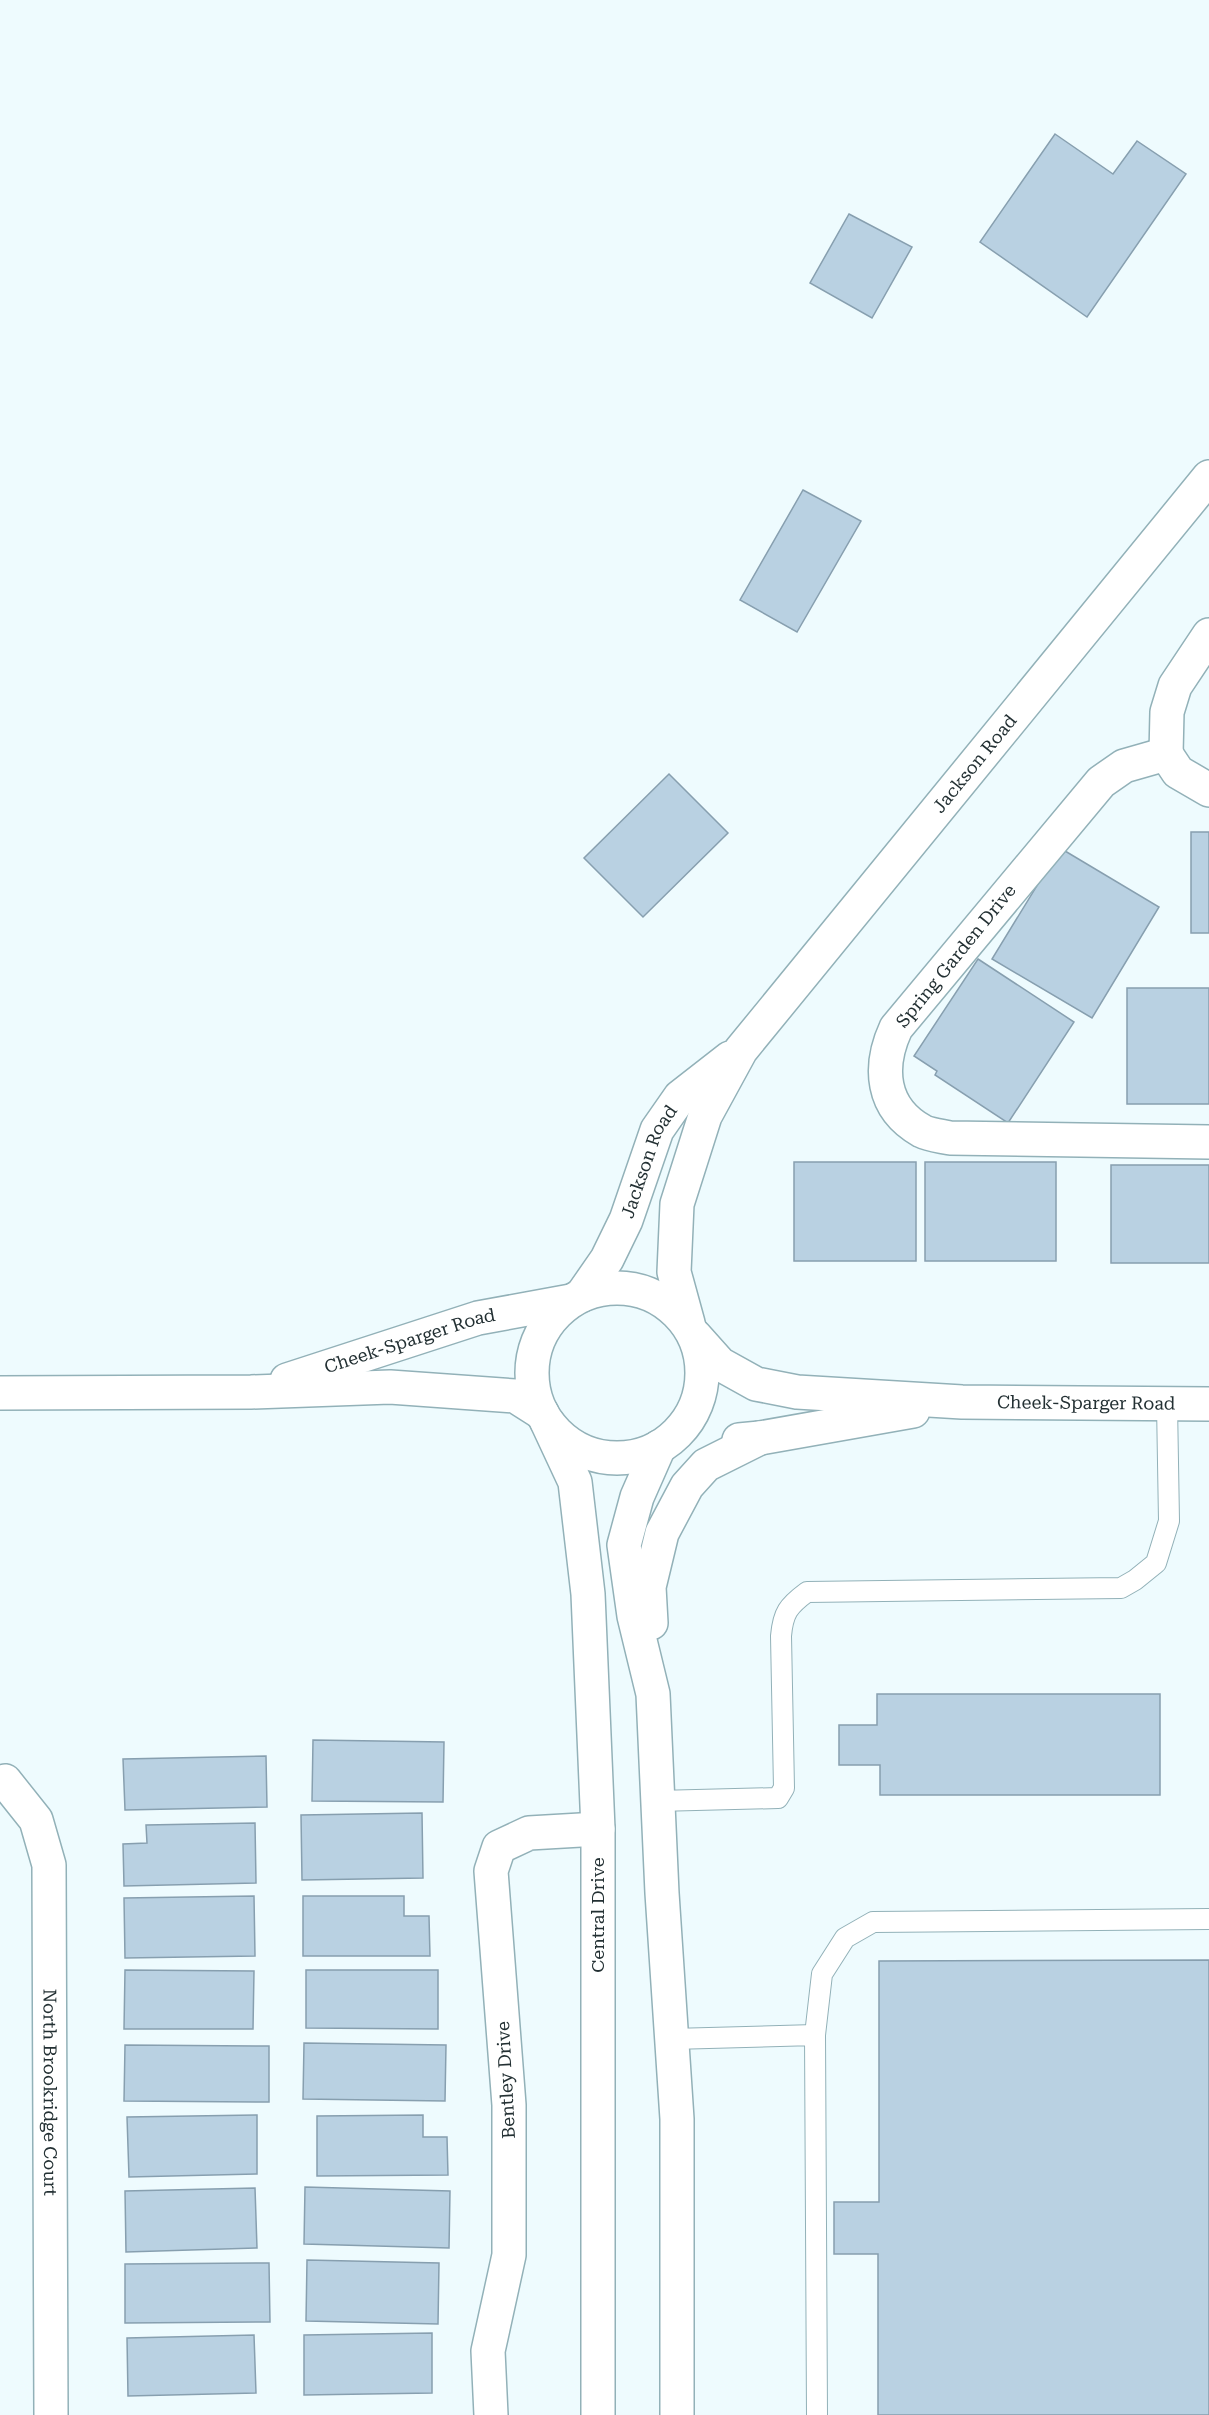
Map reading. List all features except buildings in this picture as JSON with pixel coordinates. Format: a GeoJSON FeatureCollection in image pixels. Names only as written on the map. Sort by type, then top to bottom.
{"type":"FeatureCollection","features":[{"type":"Feature","properties":{"kind":"main road","name":"Jackson Road"},"geometry":{"type":"LineString","coordinates":[[691,1329],[674,1272],[677,1204],[705,1116],[741,1050],[1209,477]]}},
{"type":"Feature","properties":{"kind":"main road"},"geometry":{"type":"LineString","coordinates":[[1209,635],[1176,686],[1167,712],[1166,754],[1178,772],[1209,790]]}},
{"type":"Feature","properties":{"kind":"main road","name":"Spring Garden Drive"},"geometry":{"type":"LineString","coordinates":[[1166,754],[1124,766],[1101,782],[896,1028],[888,1046],[884,1066],[886,1084],[894,1104],[905,1119],[924,1132],[950,1138],[1209,1142]]}},
{"type":"Feature","properties":{"kind":"main road","name":"Jackson Road"},"geometry":{"type":"LineString","coordinates":[[576,1298],[607,1258],[626,1220],[657,1130],[680,1097],[741,1050]]}},
{"type":"Feature","properties":{"kind":"main road"},"geometry":{"type":"LineString","coordinates":[[605,1288],[630,1288],[654,1296],[674,1309],[691,1329],[702,1358],[702,1384],[696,1408],[681,1429],[661,1446],[635,1456],[609,1457],[584,1451],[561,1437],[544,1418],[533,1389],[532,1364],[538,1340],[552,1318],[576,1298],[605,1288]]}},
{"type":"Feature","properties":{"kind":"main road","name":"Cheek-Sparger Road"},"geometry":{"type":"LineString","coordinates":[[251,1392],[478,1318],[576,1298]]}},
{"type":"Feature","properties":{"kind":"main road","name":"Cheek-Sparger Road"},"geometry":{"type":"LineString","coordinates":[[691,1329],[720,1364],[756,1384],[797,1392],[962,1402],[1209,1404]]}},
{"type":"Feature","properties":{"kind":"main road","name":"Cheek-Sparger Road"},"geometry":{"type":"LineString","coordinates":[[0,1393],[251,1392],[390,1387],[515,1396],[544,1418]]}},
{"type":"Feature","properties":{"kind":"main road","name":"Cheek-Sparger Road"},"geometry":{"type":"LineString","coordinates":[[661,1446],[760,1438],[962,1402]]}},
{"type":"Feature","properties":{"kind":"main road","name":"Central Drive"},"geometry":{"type":"LineString","coordinates":[[544,1418],[575,1482],[588,1594],[598,1829],[598,2415]]}},
{"type":"Feature","properties":{"kind":"main road"},"geometry":{"type":"LineString","coordinates":[[677,2415],[677,2119],[657,1801],[650,1587],[662,1533],[687,1486],[706,1465],[760,1438]]}},
{"type":"Feature","properties":{"kind":"main road"},"geometry":{"type":"LineString","coordinates":[[653,1694],[634,1616],[624,1545],[637,1497],[661,1446]]}},
{"type":"Feature","properties":{"kind":"main road","name":"North Brookridge Court"},"geometry":{"type":"LineString","coordinates":[[5,1781],[36,1820],[49,1865],[51,2415]]}},
{"type":"Feature","properties":{"kind":"main road","name":"Bentley Drive"},"geometry":{"type":"LineString","coordinates":[[491,2415],[488,2351],[509,2255],[509,2105],[491,1871],[499,1847],[529,1833],[598,1829]]}},
{"type":"Feature","properties":{"kind":"lane"},"geometry":{"type":"LineString","coordinates":[[657,1801],[778,1798],[784,1788],[781,1636],[783,1620],[791,1604],[807,1592],[1121,1588],[1135,1581],[1156,1563],[1169,1521],[1167,1404]]}},
{"type":"Feature","properties":{"kind":"lane"},"geometry":{"type":"LineString","coordinates":[[817,2415],[814,2036],[822,1974],[845,1938],[873,1922],[1209,1919]]}},
{"type":"Feature","properties":{"kind":"lane"},"geometry":{"type":"LineString","coordinates":[[672,2039],[814,2036]]}}]}
